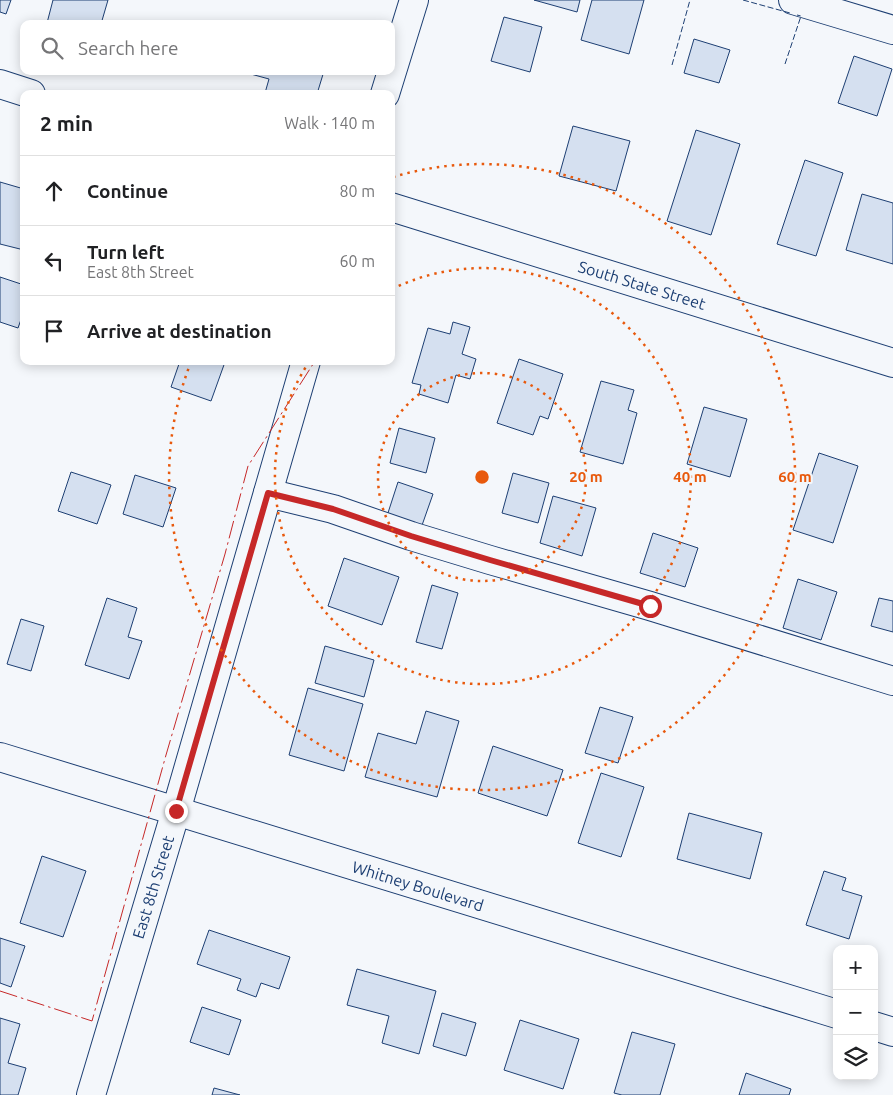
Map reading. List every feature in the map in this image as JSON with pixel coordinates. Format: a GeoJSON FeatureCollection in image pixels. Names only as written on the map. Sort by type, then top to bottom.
{"type":"FeatureCollection","features":[{"type":"Feature","properties":{"kind":"street"},"geometry":{"type":"LineString","coordinates":[[395,62],[414,0]]}},
{"type":"Feature","properties":{"kind":"street"},"geometry":{"type":"LineString","coordinates":[[793,0],[893,30]]}},
{"type":"Feature","properties":{"kind":"street"},"geometry":{"type":"LineString","coordinates":[[386,90],[391,75]]}},
{"type":"Feature","properties":{"kind":"street"},"geometry":{"type":"LineString","coordinates":[[0,84],[20,91]]}},
{"type":"Feature","properties":{"kind":"street","name":"South State Street"},"geometry":{"type":"LineString","coordinates":[[395,208],[893,363]]}},
{"type":"Feature","properties":{"kind":"street","name":"East 8th Street"},"geometry":{"type":"LineString","coordinates":[[91,1095],[176,811],[305,365]]}},
{"type":"Feature","properties":{"kind":"street"},"geometry":{"type":"LineString","coordinates":[[268,493],[333,509],[411,536],[650,606],[893,681]]}},
{"type":"Feature","properties":{"kind":"street","name":"Whitney Boulevard"},"geometry":{"type":"LineString","coordinates":[[0,757],[833,1013]]}},
{"type":"Feature","properties":{"kind":"street"},"geometry":{"type":"LineString","coordinates":[[878,1027],[893,1032]]}},
{"type":"Feature","properties":{"kind":"building"},"geometry":{"type":"Polygon","coordinates":[[[0,0],[11,0],[6,14],[0,12],[0,0]]]}},
{"type":"Feature","properties":{"kind":"building"},"geometry":{"type":"Polygon","coordinates":[[[53,0],[108,0],[102,20],[48,20],[53,0]]]}},
{"type":"Feature","properties":{"kind":"building"},"geometry":{"type":"Polygon","coordinates":[[[534,0],[580,0],[577,12],[534,0]]]}},
{"type":"Feature","properties":{"kind":"building"},"geometry":{"type":"Polygon","coordinates":[[[592,0],[644,0],[629,54],[581,40],[592,0]]]}},
{"type":"Feature","properties":{"kind":"building"},"geometry":{"type":"Polygon","coordinates":[[[504,17],[542,27],[530,72],[491,61],[504,17]]]}},
{"type":"Feature","properties":{"kind":"building"},"geometry":{"type":"Polygon","coordinates":[[[694,39],[730,50],[719,83],[684,73],[694,39]]]}},
{"type":"Feature","properties":{"kind":"building"},"geometry":{"type":"Polygon","coordinates":[[[854,56],[892,69],[877,116],[838,103],[854,56]]]}},
{"type":"Feature","properties":{"kind":"building"},"geometry":{"type":"Polygon","coordinates":[[[254,75],[323,75],[318,90],[266,90],[269,79],[254,75]]]}},
{"type":"Feature","properties":{"kind":"building"},"geometry":{"type":"Polygon","coordinates":[[[573,126],[630,141],[616,191],[559,176],[573,126]]]}},
{"type":"Feature","properties":{"kind":"building"},"geometry":{"type":"Polygon","coordinates":[[[696,130],[740,144],[711,235],[667,221],[696,130]]]}},
{"type":"Feature","properties":{"kind":"building"},"geometry":{"type":"Polygon","coordinates":[[[805,160],[843,173],[816,256],[777,244],[805,160]]]}},
{"type":"Feature","properties":{"kind":"building"},"geometry":{"type":"Polygon","coordinates":[[[0,182],[20,188],[20,249],[0,244],[0,182]]]}},
{"type":"Feature","properties":{"kind":"building"},"geometry":{"type":"Polygon","coordinates":[[[862,194],[893,203],[893,264],[846,250],[862,194]]]}},
{"type":"Feature","properties":{"kind":"building"},"geometry":{"type":"Polygon","coordinates":[[[0,277],[20,284],[20,322],[18,328],[0,322],[0,277]]]}},
{"type":"Feature","properties":{"kind":"building"},"geometry":{"type":"Polygon","coordinates":[[[453,322],[470,327],[462,354],[476,359],[470,379],[456,375],[448,403],[419,394],[421,385],[412,383],[428,328],[450,334],[453,322]]]}},
{"type":"Feature","properties":{"kind":"building"},"geometry":{"type":"Polygon","coordinates":[[[519,359],[563,374],[548,419],[540,416],[533,435],[497,423],[519,359]]]}},
{"type":"Feature","properties":{"kind":"building"},"geometry":{"type":"Polygon","coordinates":[[[179,365],[224,365],[211,401],[171,387],[179,365]]]}},
{"type":"Feature","properties":{"kind":"building"},"geometry":{"type":"Polygon","coordinates":[[[601,381],[634,390],[628,410],[637,413],[623,464],[580,452],[601,381]]]}},
{"type":"Feature","properties":{"kind":"building"},"geometry":{"type":"Polygon","coordinates":[[[704,407],[747,419],[730,477],[687,464],[704,407]]]}},
{"type":"Feature","properties":{"kind":"building"},"geometry":{"type":"Polygon","coordinates":[[[399,428],[435,438],[426,473],[390,463],[399,428]]]}},
{"type":"Feature","properties":{"kind":"building"},"geometry":{"type":"Polygon","coordinates":[[[819,453],[858,466],[833,543],[793,530],[819,453]]]}},
{"type":"Feature","properties":{"kind":"building"},"geometry":{"type":"Polygon","coordinates":[[[71,472],[111,485],[97,524],[58,511],[71,472]]]}},
{"type":"Feature","properties":{"kind":"building"},"geometry":{"type":"Polygon","coordinates":[[[513,473],[549,483],[538,523],[502,513],[513,473]]]}},
{"type":"Feature","properties":{"kind":"building"},"geometry":{"type":"Polygon","coordinates":[[[135,475],[176,488],[163,527],[123,514],[135,475]]]}},
{"type":"Feature","properties":{"kind":"building"},"geometry":{"type":"Polygon","coordinates":[[[398,482],[433,494],[420,531],[386,519],[398,482]]]}},
{"type":"Feature","properties":{"kind":"building"},"geometry":{"type":"Polygon","coordinates":[[[553,496],[596,508],[582,556],[540,543],[553,496]]]}},
{"type":"Feature","properties":{"kind":"building"},"geometry":{"type":"Polygon","coordinates":[[[653,533],[698,548],[685,587],[640,573],[653,533]]]}},
{"type":"Feature","properties":{"kind":"building"},"geometry":{"type":"Polygon","coordinates":[[[344,558],[399,577],[382,625],[328,606],[344,558]]]}},
{"type":"Feature","properties":{"kind":"building"},"geometry":{"type":"Polygon","coordinates":[[[798,579],[837,592],[821,640],[783,628],[798,579]]]}},
{"type":"Feature","properties":{"kind":"building"},"geometry":{"type":"Polygon","coordinates":[[[432,585],[458,593],[442,649],[416,642],[432,585]]]}},
{"type":"Feature","properties":{"kind":"building"},"geometry":{"type":"Polygon","coordinates":[[[107,598],[137,608],[128,637],[142,641],[129,679],[85,665],[107,598]]]}},
{"type":"Feature","properties":{"kind":"building"},"geometry":{"type":"Polygon","coordinates":[[[879,598],[893,601],[893,632],[871,626],[879,598]]]}},
{"type":"Feature","properties":{"kind":"building"},"geometry":{"type":"Polygon","coordinates":[[[21,619],[44,626],[31,671],[7,664],[21,619]]]}},
{"type":"Feature","properties":{"kind":"building"},"geometry":{"type":"Polygon","coordinates":[[[325,646],[374,660],[364,697],[315,683],[325,646]]]}},
{"type":"Feature","properties":{"kind":"building"},"geometry":{"type":"Polygon","coordinates":[[[308,688],[363,704],[344,771],[289,755],[308,688]]]}},
{"type":"Feature","properties":{"kind":"building"},"geometry":{"type":"Polygon","coordinates":[[[600,707],[633,717],[618,763],[585,753],[600,707]]]}},
{"type":"Feature","properties":{"kind":"building"},"geometry":{"type":"Polygon","coordinates":[[[426,711],[459,721],[437,797],[365,777],[378,733],[416,744],[426,711]]]}},
{"type":"Feature","properties":{"kind":"building"},"geometry":{"type":"Polygon","coordinates":[[[493,746],[563,770],[547,816],[478,793],[493,746]]]}},
{"type":"Feature","properties":{"kind":"building"},"geometry":{"type":"Polygon","coordinates":[[[601,773],[644,787],[621,857],[578,843],[601,773]]]}},
{"type":"Feature","properties":{"kind":"building"},"geometry":{"type":"Polygon","coordinates":[[[689,813],[762,833],[750,879],[677,859],[689,813]]]}},
{"type":"Feature","properties":{"kind":"building"},"geometry":{"type":"Polygon","coordinates":[[[42,856],[86,871],[63,937],[20,923],[42,856]]]}},
{"type":"Feature","properties":{"kind":"building"},"geometry":{"type":"Polygon","coordinates":[[[824,871],[846,878],[842,890],[862,896],[849,939],[806,925],[824,871]]]}},
{"type":"Feature","properties":{"kind":"building"},"geometry":{"type":"Polygon","coordinates":[[[209,930],[290,957],[279,989],[261,983],[256,997],[237,990],[241,979],[197,964],[209,930]]]}},
{"type":"Feature","properties":{"kind":"building"},"geometry":{"type":"Polygon","coordinates":[[[0,938],[25,946],[11,987],[0,983],[0,938]]]}},
{"type":"Feature","properties":{"kind":"building"},"geometry":{"type":"Polygon","coordinates":[[[357,969],[436,991],[419,1054],[382,1043],[389,1016],[347,1005],[357,969]]]}},
{"type":"Feature","properties":{"kind":"building"},"geometry":{"type":"Polygon","coordinates":[[[202,1007],[241,1020],[229,1055],[190,1042],[202,1007]]]}},
{"type":"Feature","properties":{"kind":"building"},"geometry":{"type":"Polygon","coordinates":[[[442,1013],[476,1023],[466,1056],[433,1046],[442,1013]]]}},
{"type":"Feature","properties":{"kind":"building"},"geometry":{"type":"Polygon","coordinates":[[[0,1018],[20,1024],[8,1063],[26,1068],[18,1095],[0,1095],[0,1018]]]}},
{"type":"Feature","properties":{"kind":"building"},"geometry":{"type":"Polygon","coordinates":[[[520,1020],[579,1039],[563,1089],[504,1070],[520,1020]]]}},
{"type":"Feature","properties":{"kind":"building"},"geometry":{"type":"Polygon","coordinates":[[[632,1032],[675,1044],[660,1095],[622,1095],[614,1093],[632,1032]]]}},
{"type":"Feature","properties":{"kind":"building"},"geometry":{"type":"Polygon","coordinates":[[[746,1073],[791,1089],[789,1095],[739,1095],[746,1073]]]}},
{"type":"Feature","properties":{"kind":"building"},"geometry":{"type":"Polygon","coordinates":[[[214,1088],[240,1095],[212,1095],[214,1088]]]}},
{"type":"Feature","properties":{"kind":"fence"},"geometry":{"type":"LineString","coordinates":[[672,65],[690,0]]}},
{"type":"Feature","properties":{"kind":"fence"},"geometry":{"type":"LineString","coordinates":[[743,0],[790,13]]}},
{"type":"Feature","properties":{"kind":"fence"},"geometry":{"type":"LineString","coordinates":[[785,64],[801,16],[797,15]]}},
{"type":"Feature","properties":{"kind":"power"},"geometry":{"type":"LineString","coordinates":[[0,991],[92,1021],[166,755],[225,554],[248,466],[312,365]]}},
{"type":"Feature","properties":{"kind":"route"},"geometry":{"type":"LineString","coordinates":[[176,811],[268,493],[333,509],[411,536],[650,606]]}}]}
